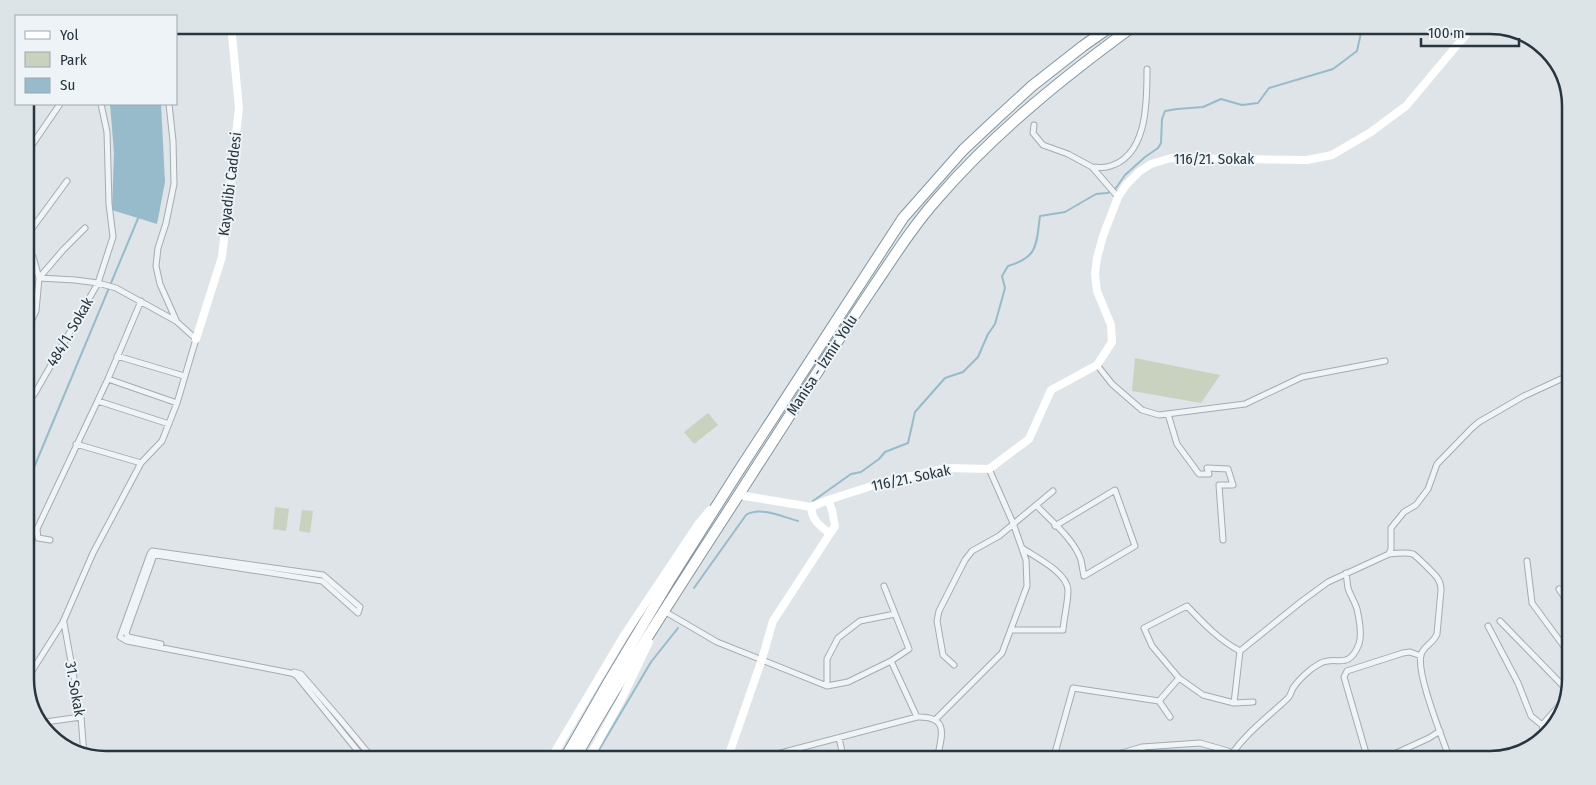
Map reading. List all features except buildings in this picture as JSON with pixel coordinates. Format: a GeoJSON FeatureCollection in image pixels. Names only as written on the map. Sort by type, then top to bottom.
{"type":"FeatureCollection","features":[{"type":"Feature","properties":{"kind":"highway","name":"Manisa - İzmir Yolu"},"geometry":{"type":"LineString","coordinates":[[569,751],[650,613],[728,487],[903,218],[963,150],[995,120],[1032,86],[1100,34]]}},
{"type":"Feature","properties":{"kind":"highway","name":"Manisa - İzmir Yolu"},"geometry":{"type":"LineString","coordinates":[[579,751],[662,613],[854,315],[916,225],[939,196],[1027,110],[1123,34]]}},
{"type":"Feature","properties":{"kind":"street","name":"Kayadibi Caddesi"},"geometry":{"type":"LineString","coordinates":[[196,339],[222,257],[239,108],[232,34]]}},
{"type":"Feature","properties":{"kind":"street","name":"116/21. Sokak"},"geometry":{"type":"LineString","coordinates":[[811,507],[884,482],[947,468],[989,469],[1029,439],[1051,390],[1097,365],[1112,342],[1111,324],[1097,291],[1095,274],[1097,258],[1118,197],[1126,185],[1140,171],[1151,164],[1172,158],[1307,160],[1332,155],[1371,132],[1406,106],[1466,34]]}},
{"type":"Feature","properties":{"kind":"street"},"geometry":{"type":"LineString","coordinates":[[1092,168],[1108,166],[1123,160],[1137,143],[1143,127],[1147,97],[1147,69]]}},
{"type":"Feature","properties":{"kind":"street"},"geometry":{"type":"LineString","coordinates":[[34,142],[59,105]]}},
{"type":"Feature","properties":{"kind":"street","name":"484/1. Sokak"},"geometry":{"type":"LineString","coordinates":[[34,394],[98,283],[113,237],[108,204],[107,132],[101,105]]}},
{"type":"Feature","properties":{"kind":"street"},"geometry":{"type":"LineString","coordinates":[[169,105],[173,141],[174,184],[166,223],[158,248],[156,266],[160,284],[176,321]]}},
{"type":"Feature","properties":{"kind":"street"},"geometry":{"type":"LineString","coordinates":[[1034,125],[1033,133],[1043,145],[1068,154],[1092,168],[1118,197]]}},
{"type":"Feature","properties":{"kind":"street"},"geometry":{"type":"LineString","coordinates":[[34,226],[67,181]]}},
{"type":"Feature","properties":{"kind":"street"},"geometry":{"type":"LineString","coordinates":[[39,278],[85,228]]}},
{"type":"Feature","properties":{"kind":"street"},"geometry":{"type":"LineString","coordinates":[[34,260],[39,278],[34,315]]}},
{"type":"Feature","properties":{"kind":"street"},"geometry":{"type":"LineString","coordinates":[[34,668],[63,622],[92,553],[142,463],[162,441],[177,403],[196,339],[176,321],[116,288],[98,283],[39,278]]}},
{"type":"Feature","properties":{"kind":"street"},"geometry":{"type":"LineString","coordinates":[[50,540],[38,538],[37,529],[98,401],[141,301]]}},
{"type":"Feature","properties":{"kind":"street"},"geometry":{"type":"LineString","coordinates":[[117,356],[184,376]]}},
{"type":"Feature","properties":{"kind":"street"},"geometry":{"type":"LineString","coordinates":[[1097,365],[1112,384],[1142,410],[1158,415],[1245,404],[1302,377],[1385,361]]}},
{"type":"Feature","properties":{"kind":"street"},"geometry":{"type":"LineString","coordinates":[[108,379],[177,403]]}},
{"type":"Feature","properties":{"kind":"street"},"geometry":{"type":"LineString","coordinates":[[1389,554],[1392,528],[1404,512],[1416,505],[1428,488],[1437,464],[1472,428],[1524,396],[1562,379]]}},
{"type":"Feature","properties":{"kind":"street"},"geometry":{"type":"LineString","coordinates":[[98,401],[169,424]]}},
{"type":"Feature","properties":{"kind":"street"},"geometry":{"type":"LineString","coordinates":[[1168,414],[1177,444],[1199,474],[1209,474],[1207,468],[1228,469],[1233,485],[1219,485],[1223,540]]}},
{"type":"Feature","properties":{"kind":"street"},"geometry":{"type":"LineString","coordinates":[[76,444],[142,463]]}},
{"type":"Feature","properties":{"kind":"street"},"geometry":{"type":"LineString","coordinates":[[936,719],[1002,653],[1027,586],[1026,560],[1013,523],[989,469]]}},
{"type":"Feature","properties":{"kind":"street"},"geometry":{"type":"LineString","coordinates":[[555,751],[623,637],[699,523],[728,487]]}},
{"type":"Feature","properties":{"kind":"street"},"geometry":{"type":"LineString","coordinates":[[1036,505],[1076,551],[1081,560],[1084,576],[1134,546],[1115,490],[1055,526]]}},
{"type":"Feature","properties":{"kind":"street"},"geometry":{"type":"LineString","coordinates":[[954,665],[944,654],[937,621],[938,611],[965,560],[972,552],[999,536],[1053,491]]}},
{"type":"Feature","properties":{"kind":"street"},"geometry":{"type":"LineString","coordinates":[[738,495],[811,507],[812,516],[816,523],[829,533]]}},
{"type":"Feature","properties":{"kind":"street"},"geometry":{"type":"LineString","coordinates":[[730,751],[773,621],[834,526],[832,510],[828,500]]}},
{"type":"Feature","properties":{"kind":"street"},"geometry":{"type":"LineString","coordinates":[[1011,630],[1063,630],[1068,588],[1065,580],[1058,572],[1021,548]]}},
{"type":"Feature","properties":{"kind":"street"},"geometry":{"type":"LineString","coordinates":[[152,554],[322,581],[358,613],[360,607],[323,575],[152,550],[120,637],[127,641],[296,675],[358,751]]}},
{"type":"Feature","properties":{"kind":"street"},"geometry":{"type":"LineString","coordinates":[[152,554],[126,634],[128,638],[292,670],[301,674],[367,751]]}},
{"type":"Feature","properties":{"kind":"street"},"geometry":{"type":"LineString","coordinates":[[1234,703],[1240,651],[1328,582],[1389,554],[1412,554],[1418,557],[1424,566],[1438,579],[1440,584],[1437,634],[1434,640],[1424,648],[1421,656],[1423,677],[1447,751]]}},
{"type":"Feature","properties":{"kind":"street"},"geometry":{"type":"LineString","coordinates":[[1527,561],[1532,603],[1562,644]]}},
{"type":"Feature","properties":{"kind":"street"},"geometry":{"type":"LineString","coordinates":[[1236,751],[1248,732],[1290,696],[1294,687],[1303,677],[1319,664],[1326,661],[1344,662],[1354,652],[1360,639],[1359,628],[1357,610],[1348,587],[1346,573]]}},
{"type":"Feature","properties":{"kind":"street"},"geometry":{"type":"LineString","coordinates":[[593,751],[638,667],[662,613],[717,642],[827,686],[848,682],[891,661],[909,648],[884,586]]}},
{"type":"Feature","properties":{"kind":"street"},"geometry":{"type":"LineString","coordinates":[[1559,589],[1562,594]]}},
{"type":"Feature","properties":{"kind":"street"},"geometry":{"type":"LineString","coordinates":[[1240,651],[1228,645],[1187,606],[1144,628],[1152,646],[1179,678],[1203,695],[1234,703],[1253,702]]}},
{"type":"Feature","properties":{"kind":"street"},"geometry":{"type":"LineString","coordinates":[[827,686],[827,659],[838,638],[860,620],[895,614]]}},
{"type":"Feature","properties":{"kind":"street"},"geometry":{"type":"LineString","coordinates":[[1500,621],[1562,685]]}},
{"type":"Feature","properties":{"kind":"street","name":"31. Sokak"},"geometry":{"type":"LineString","coordinates":[[63,622],[81,717],[83,747]]}},
{"type":"Feature","properties":{"kind":"street"},"geometry":{"type":"LineString","coordinates":[[1488,626],[1518,683],[1531,716],[1542,725],[1543,728]]}},
{"type":"Feature","properties":{"kind":"street"},"geometry":{"type":"LineString","coordinates":[[1365,751],[1344,677],[1345,674],[1347,671],[1403,653],[1410,652],[1421,656]]}},
{"type":"Feature","properties":{"kind":"street"},"geometry":{"type":"LineString","coordinates":[[891,661],[918,717]]}},
{"type":"Feature","properties":{"kind":"street"},"geometry":{"type":"LineString","coordinates":[[1159,701],[1179,678]]}},
{"type":"Feature","properties":{"kind":"street"},"geometry":{"type":"LineString","coordinates":[[1056,751],[1073,688],[1159,701],[1170,717]]}},
{"type":"Feature","properties":{"kind":"street"},"geometry":{"type":"LineString","coordinates":[[1542,725],[1555,710]]}},
{"type":"Feature","properties":{"kind":"street"},"geometry":{"type":"LineString","coordinates":[[48,722],[81,717]]}},
{"type":"Feature","properties":{"kind":"street"},"geometry":{"type":"LineString","coordinates":[[788,751],[918,717],[929,717],[936,719],[941,725],[942,731],[939,751]]}},
{"type":"Feature","properties":{"kind":"street"},"geometry":{"type":"LineString","coordinates":[[1401,751],[1440,732]]}},
{"type":"Feature","properties":{"kind":"street"},"geometry":{"type":"LineString","coordinates":[[839,738],[842,751]]}},
{"type":"Feature","properties":{"kind":"street"},"geometry":{"type":"LineString","coordinates":[[1128,751],[1142,747],[1200,742],[1228,751]]}},
{"type":"Feature","properties":{"kind":"street"},"geometry":{"type":"LineString","coordinates":[[1142,747],[1143,751]]}},
{"type":"Feature","properties":{"kind":"green space"},"geometry":{"type":"Polygon","coordinates":[[[1135,358],[1220,375],[1201,403],[1132,391],[1135,358]]]}},
{"type":"Feature","properties":{"kind":"green space"},"geometry":{"type":"Polygon","coordinates":[[[708,413],[718,425],[694,444],[684,432],[708,413]]]}},
{"type":"Feature","properties":{"kind":"green space"},"geometry":{"type":"Polygon","coordinates":[[[275,507],[289,509],[286,531],[273,529],[275,507]]]}},
{"type":"Feature","properties":{"kind":"green space"},"geometry":{"type":"Polygon","coordinates":[[[302,510],[313,511],[310,533],[299,531],[302,510]]]}},
{"type":"Feature","properties":{"kind":"water"},"geometry":{"type":"Polygon","coordinates":[[[110,105],[161,105],[165,182],[157,224],[112,210],[114,153],[110,105]]]}},
{"type":"Feature","properties":{"kind":"waterway"},"geometry":{"type":"LineString","coordinates":[[1114,190],[1125,175],[1158,148],[1161,143],[1162,119],[1165,111],[1203,107],[1221,99],[1242,105],[1258,103],[1269,88],[1333,69],[1357,51],[1361,34]]}},
{"type":"Feature","properties":{"kind":"waterway"},"geometry":{"type":"LineString","coordinates":[[813,501],[851,474],[861,472],[879,459],[885,452],[908,443],[915,412],[945,378],[963,372],[978,357],[988,334],[995,324],[1005,288],[1002,276],[1008,266],[1031,254],[1036,242],[1040,216],[1065,212],[1096,194],[1110,192]]}},
{"type":"Feature","properties":{"kind":"waterway"},"geometry":{"type":"LineString","coordinates":[[34,467],[139,216]]}},
{"type":"Feature","properties":{"kind":"waterway"},"geometry":{"type":"LineString","coordinates":[[694,588],[746,515],[765,512],[798,521]]}},
{"type":"Feature","properties":{"kind":"waterway"},"geometry":{"type":"LineString","coordinates":[[598,751],[651,662],[678,628]]}}]}
